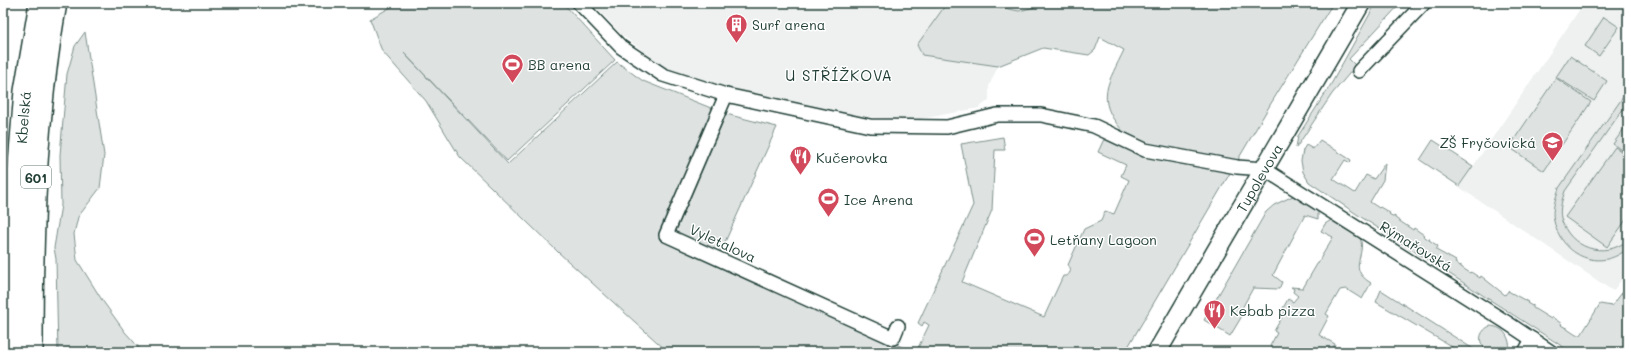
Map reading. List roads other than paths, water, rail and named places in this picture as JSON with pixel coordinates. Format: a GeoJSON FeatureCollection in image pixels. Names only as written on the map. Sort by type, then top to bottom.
{"type":"FeatureCollection","features":[{"type":"Feature","properties":{"kind":"highway","name":"Kbelská"},"geometry":{"type":"LineString","coordinates":[[14,352],[14,256],[18,177],[25,91],[40,3]]}},
{"type":"Feature","properties":{"kind":"highway","name":"Kbelská"},"geometry":{"type":"LineString","coordinates":[[32,352],[34,213],[37,149],[56,3]]}},
{"type":"Feature","properties":{"kind":"main road","name":"Tupolevova"},"geometry":{"type":"LineString","coordinates":[[1157,352],[1361,3]]}},
{"type":"Feature","properties":{"kind":"street"},"geometry":{"type":"LineString","coordinates":[[579,3],[620,47],[663,76],[726,95],[870,126],[946,127],[997,116],[1042,115],[1094,126],[1145,150],[1237,167],[1264,169]]}},
{"type":"Feature","properties":{"kind":"street"},"geometry":{"type":"LineString","coordinates":[[1359,72],[1424,3]]}},
{"type":"Feature","properties":{"kind":"street","name":"Vyletalova"},"geometry":{"type":"LineString","coordinates":[[726,95],[666,234],[893,338],[898,326]]}},
{"type":"Feature","properties":{"kind":"street","name":"Rýmařovská"},"geometry":{"type":"LineString","coordinates":[[1264,169],[1551,352]]}},
{"type":"Feature","properties":{"kind":"street"},"geometry":{"type":"LineString","coordinates":[[1525,352],[1532,339]]}},
{"type":"Feature","properties":{"kind":"place","name":"Surf arena"},"geometry":{"type":"Point","coordinates":[736,44]}},
{"type":"Feature","properties":{"kind":"place","name":"BB arena"},"geometry":{"type":"Point","coordinates":[512,84]}},
{"type":"Feature","properties":{"kind":"place","name":"ZŠ Fryčovická"},"geometry":{"type":"Point","coordinates":[1552,162]}},
{"type":"Feature","properties":{"kind":"place","name":"Kučerovka"},"geometry":{"type":"Point","coordinates":[801,176]}},
{"type":"Feature","properties":{"kind":"place","name":"Ice Arena"},"geometry":{"type":"Point","coordinates":[828,218]}},
{"type":"Feature","properties":{"kind":"place","name":"Letňany Lagoon"},"geometry":{"type":"Point","coordinates":[1035,258]}},
{"type":"Feature","properties":{"kind":"place","name":"Kebab pizza"},"geometry":{"type":"Point","coordinates":[1215,330]}},
{"type":"Feature","properties":{"kind":"district","name":"U STŘÍŽKOVA"},"geometry":{"type":"Point","coordinates":[839,75]}}]}
